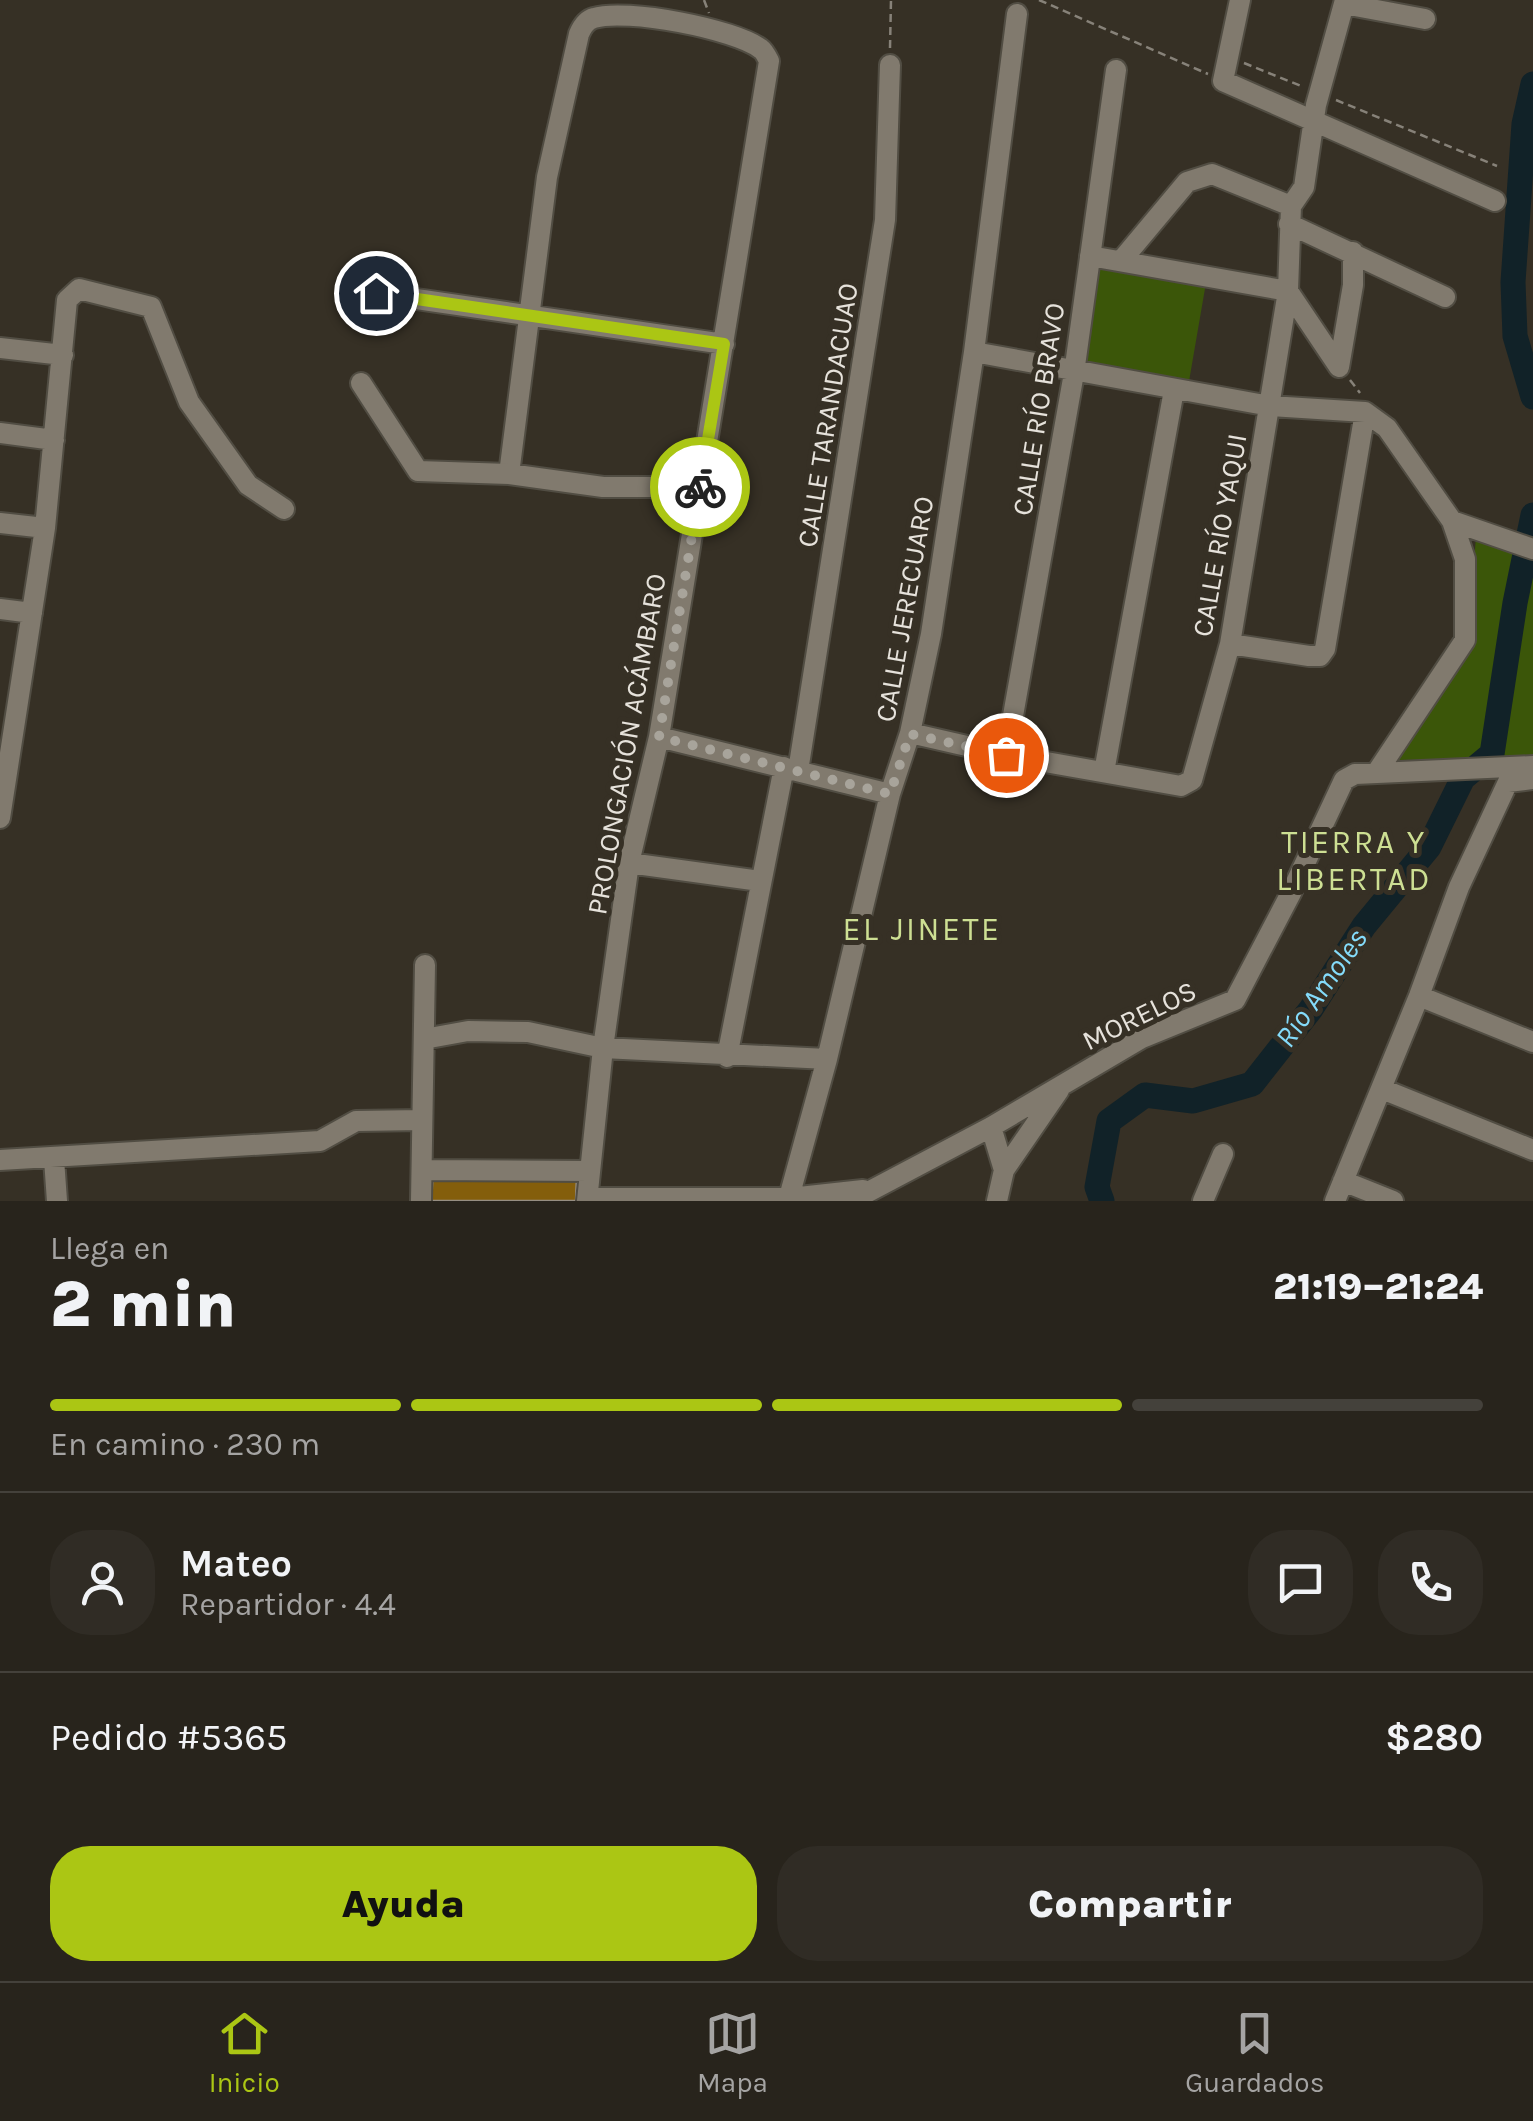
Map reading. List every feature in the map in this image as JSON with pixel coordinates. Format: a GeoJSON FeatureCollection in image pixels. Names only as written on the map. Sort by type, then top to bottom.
{"type":"FeatureCollection","features":[{"type":"Feature","properties":{"kind":"street"},"geometry":{"type":"LineString","coordinates":[[1240,0],[1224,81],[1495,201]]}},
{"type":"Feature","properties":{"kind":"street"},"geometry":{"type":"LineString","coordinates":[[1344,2],[1425,19]]}},
{"type":"Feature","properties":{"kind":"street","name":"CALLE RÍO YAQUI"},"geometry":{"type":"LineString","coordinates":[[1104,772],[1181,786],[1192,780],[1230,644],[1288,291],[1290,215],[1304,187],[1314,120],[1344,2]]}},
{"type":"Feature","properties":{"kind":"street","name":"CALLE JERECUARO"},"geometry":{"type":"LineString","coordinates":[[789,1199],[827,1060],[890,794],[910,734],[931,634],[974,352],[1018,14]]}},
{"type":"Feature","properties":{"kind":"street","name":"PROLONGACIÓN ACÁMBARO"},"geometry":{"type":"LineString","coordinates":[[529,315],[547,177],[578,34],[584,24],[595,18],[632,17],[714,28],[763,50],[770,62],[724,344],[659,737],[629,863],[603,1048],[588,1200]]}},
{"type":"Feature","properties":{"kind":"street","name":"CALLE TARANDACUAO"},"geometry":{"type":"LineString","coordinates":[[727,1056],[760,881],[791,769],[885,220],[890,65]]}},
{"type":"Feature","properties":{"kind":"street","name":"CALLE RÍO BRAVO"},"geometry":{"type":"LineString","coordinates":[[1006,755],[1074,373],[1116,70]]}},
{"type":"Feature","properties":{"kind":"street"},"geometry":{"type":"LineString","coordinates":[[1120,261],[1187,182],[1212,174],[1445,297]]}},
{"type":"Feature","properties":{"kind":"street"},"geometry":{"type":"LineString","coordinates":[[1090,256],[1288,291],[1339,367],[1354,284],[1354,252]]}},
{"type":"Feature","properties":{"kind":"street"},"geometry":{"type":"LineString","coordinates":[[0,818],[9,696],[32,613],[67,300],[72,292],[79,289],[151,306],[189,402],[248,485],[284,509]]}},
{"type":"Feature","properties":{"kind":"street"},"geometry":{"type":"LineString","coordinates":[[376,293],[724,344]]}},
{"type":"Feature","properties":{"kind":"street"},"geometry":{"type":"LineString","coordinates":[[509,474],[529,315]]}},
{"type":"Feature","properties":{"kind":"street"},"geometry":{"type":"LineString","coordinates":[[0,348],[62,355]]}},
{"type":"Feature","properties":{"kind":"street"},"geometry":{"type":"LineString","coordinates":[[974,352],[1270,406],[1365,412],[1388,428],[1452,521],[1464,559],[1464,640],[1378,772]]}},
{"type":"Feature","properties":{"kind":"street"},"geometry":{"type":"LineString","coordinates":[[361,383],[418,470],[509,474],[604,487],[700,487]]}},
{"type":"Feature","properties":{"kind":"street"},"geometry":{"type":"LineString","coordinates":[[910,734],[1104,772],[1174,390]]}},
{"type":"Feature","properties":{"kind":"street"},"geometry":{"type":"LineString","coordinates":[[1230,644],[1309,656],[1320,656],[1325,649],[1365,412]]}},
{"type":"Feature","properties":{"kind":"street"},"geometry":{"type":"LineString","coordinates":[[0,433],[54,440]]}},
{"type":"Feature","properties":{"kind":"street"},"geometry":{"type":"LineString","coordinates":[[1452,521],[1533,549]]}},
{"type":"Feature","properties":{"kind":"street"},"geometry":{"type":"LineString","coordinates":[[0,522],[44,528]]}},
{"type":"Feature","properties":{"kind":"street"},"geometry":{"type":"LineString","coordinates":[[0,609],[32,613]]}},
{"type":"Feature","properties":{"kind":"street"},"geometry":{"type":"LineString","coordinates":[[659,737],[890,794]]}},
{"type":"Feature","properties":{"kind":"street","name":"MORELOS"},"geometry":{"type":"LineString","coordinates":[[1063,1084],[1142,1038],[1236,1000],[1344,780],[1355,774],[1378,772],[1533,766]]}},
{"type":"Feature","properties":{"kind":"street"},"geometry":{"type":"LineString","coordinates":[[1394,1201],[1339,1191],[1419,996],[1458,888],[1508,782],[1533,779]]}},
{"type":"Feature","properties":{"kind":"street"},"geometry":{"type":"LineString","coordinates":[[629,863],[760,881]]}},
{"type":"Feature","properties":{"kind":"street"},"geometry":{"type":"LineString","coordinates":[[421,1201],[425,965]]}},
{"type":"Feature","properties":{"kind":"street"},"geometry":{"type":"LineString","coordinates":[[1419,996],[1533,1042]]}},
{"type":"Feature","properties":{"kind":"street"},"geometry":{"type":"LineString","coordinates":[[424,1039],[468,1030],[528,1032],[603,1048],[827,1060]]}},
{"type":"Feature","properties":{"kind":"street"},"geometry":{"type":"LineString","coordinates":[[851,1201],[1063,1084]]}},
{"type":"Feature","properties":{"kind":"street"},"geometry":{"type":"LineString","coordinates":[[997,1201],[1004,1170],[1063,1084]]}},
{"type":"Feature","properties":{"kind":"street"},"geometry":{"type":"LineString","coordinates":[[1382,1088],[1533,1150]]}},
{"type":"Feature","properties":{"kind":"street"},"geometry":{"type":"LineString","coordinates":[[1,1162],[320,1141],[356,1121],[422,1120]]}},
{"type":"Feature","properties":{"kind":"street"},"geometry":{"type":"LineString","coordinates":[[991,1127],[1004,1170]]}},
{"type":"Feature","properties":{"kind":"street"},"geometry":{"type":"LineString","coordinates":[[1203,1201],[1223,1154]]}},
{"type":"Feature","properties":{"kind":"street"},"geometry":{"type":"LineString","coordinates":[[54,1159],[57,1201]]}},
{"type":"Feature","properties":{"kind":"street"},"geometry":{"type":"LineString","coordinates":[[422,1170],[590,1171]]}},
{"type":"Feature","properties":{"kind":"street"},"geometry":{"type":"LineString","coordinates":[[588,1200],[789,1199],[875,1188]]}},
{"type":"Feature","properties":{"kind":"path"},"geometry":{"type":"LineString","coordinates":[[890,65],[892,0]]}},
{"type":"Feature","properties":{"kind":"path"},"geometry":{"type":"LineString","coordinates":[[1039,0],[1224,81]]}},
{"type":"Feature","properties":{"kind":"path"},"geometry":{"type":"LineString","coordinates":[[1228,57],[1497,166]]}},
{"type":"Feature","properties":{"kind":"green space"},"geometry":{"type":"Polygon","coordinates":[[[1090,256],[1207,277],[1187,393],[1074,373],[1090,256]]]}},
{"type":"Feature","properties":{"kind":"green space"},"geometry":{"type":"Polygon","coordinates":[[[1476,537],[1533,558],[1533,758],[1398,760],[1396,752],[1467,645],[1476,537]]]}},
{"type":"Feature","properties":{"kind":"building"},"geometry":{"type":"Polygon","coordinates":[[[433,1172],[577,1176],[576,1201],[431,1201],[433,1172]]]}},
{"type":"Feature","properties":{"kind":"waterway","name":"Río Amoles"},"geometry":{"type":"LineString","coordinates":[[1533,84],[1524,124],[1513,282],[1515,336],[1533,397]]}},
{"type":"Feature","properties":{"kind":"waterway","name":"Río Amoles"},"geometry":{"type":"LineString","coordinates":[[1102,1201],[1097,1187],[1109,1121],[1145,1095],[1193,1101],[1252,1084],[1311,1009],[1364,926],[1429,847],[1463,778],[1492,754],[1533,515]]}},
{"type":"Feature","properties":{"kind":"way so far"},"geometry":{"type":"LineString","coordinates":[[700,487],[659,737],[890,794],[910,734],[1006,755]]}},
{"type":"Feature","properties":{"kind":"district","name":"TIERRA Y LIBERTAD"},"geometry":{"type":"Point","coordinates":[1354,860]}},
{"type":"Feature","properties":{"kind":"district","name":"EL JINETE"},"geometry":{"type":"Point","coordinates":[922,929]}},
{"type":"Feature","properties":{"kind":"route"},"geometry":{"type":"LineString","coordinates":[[376,293],[724,344],[700,487]]}}]}
